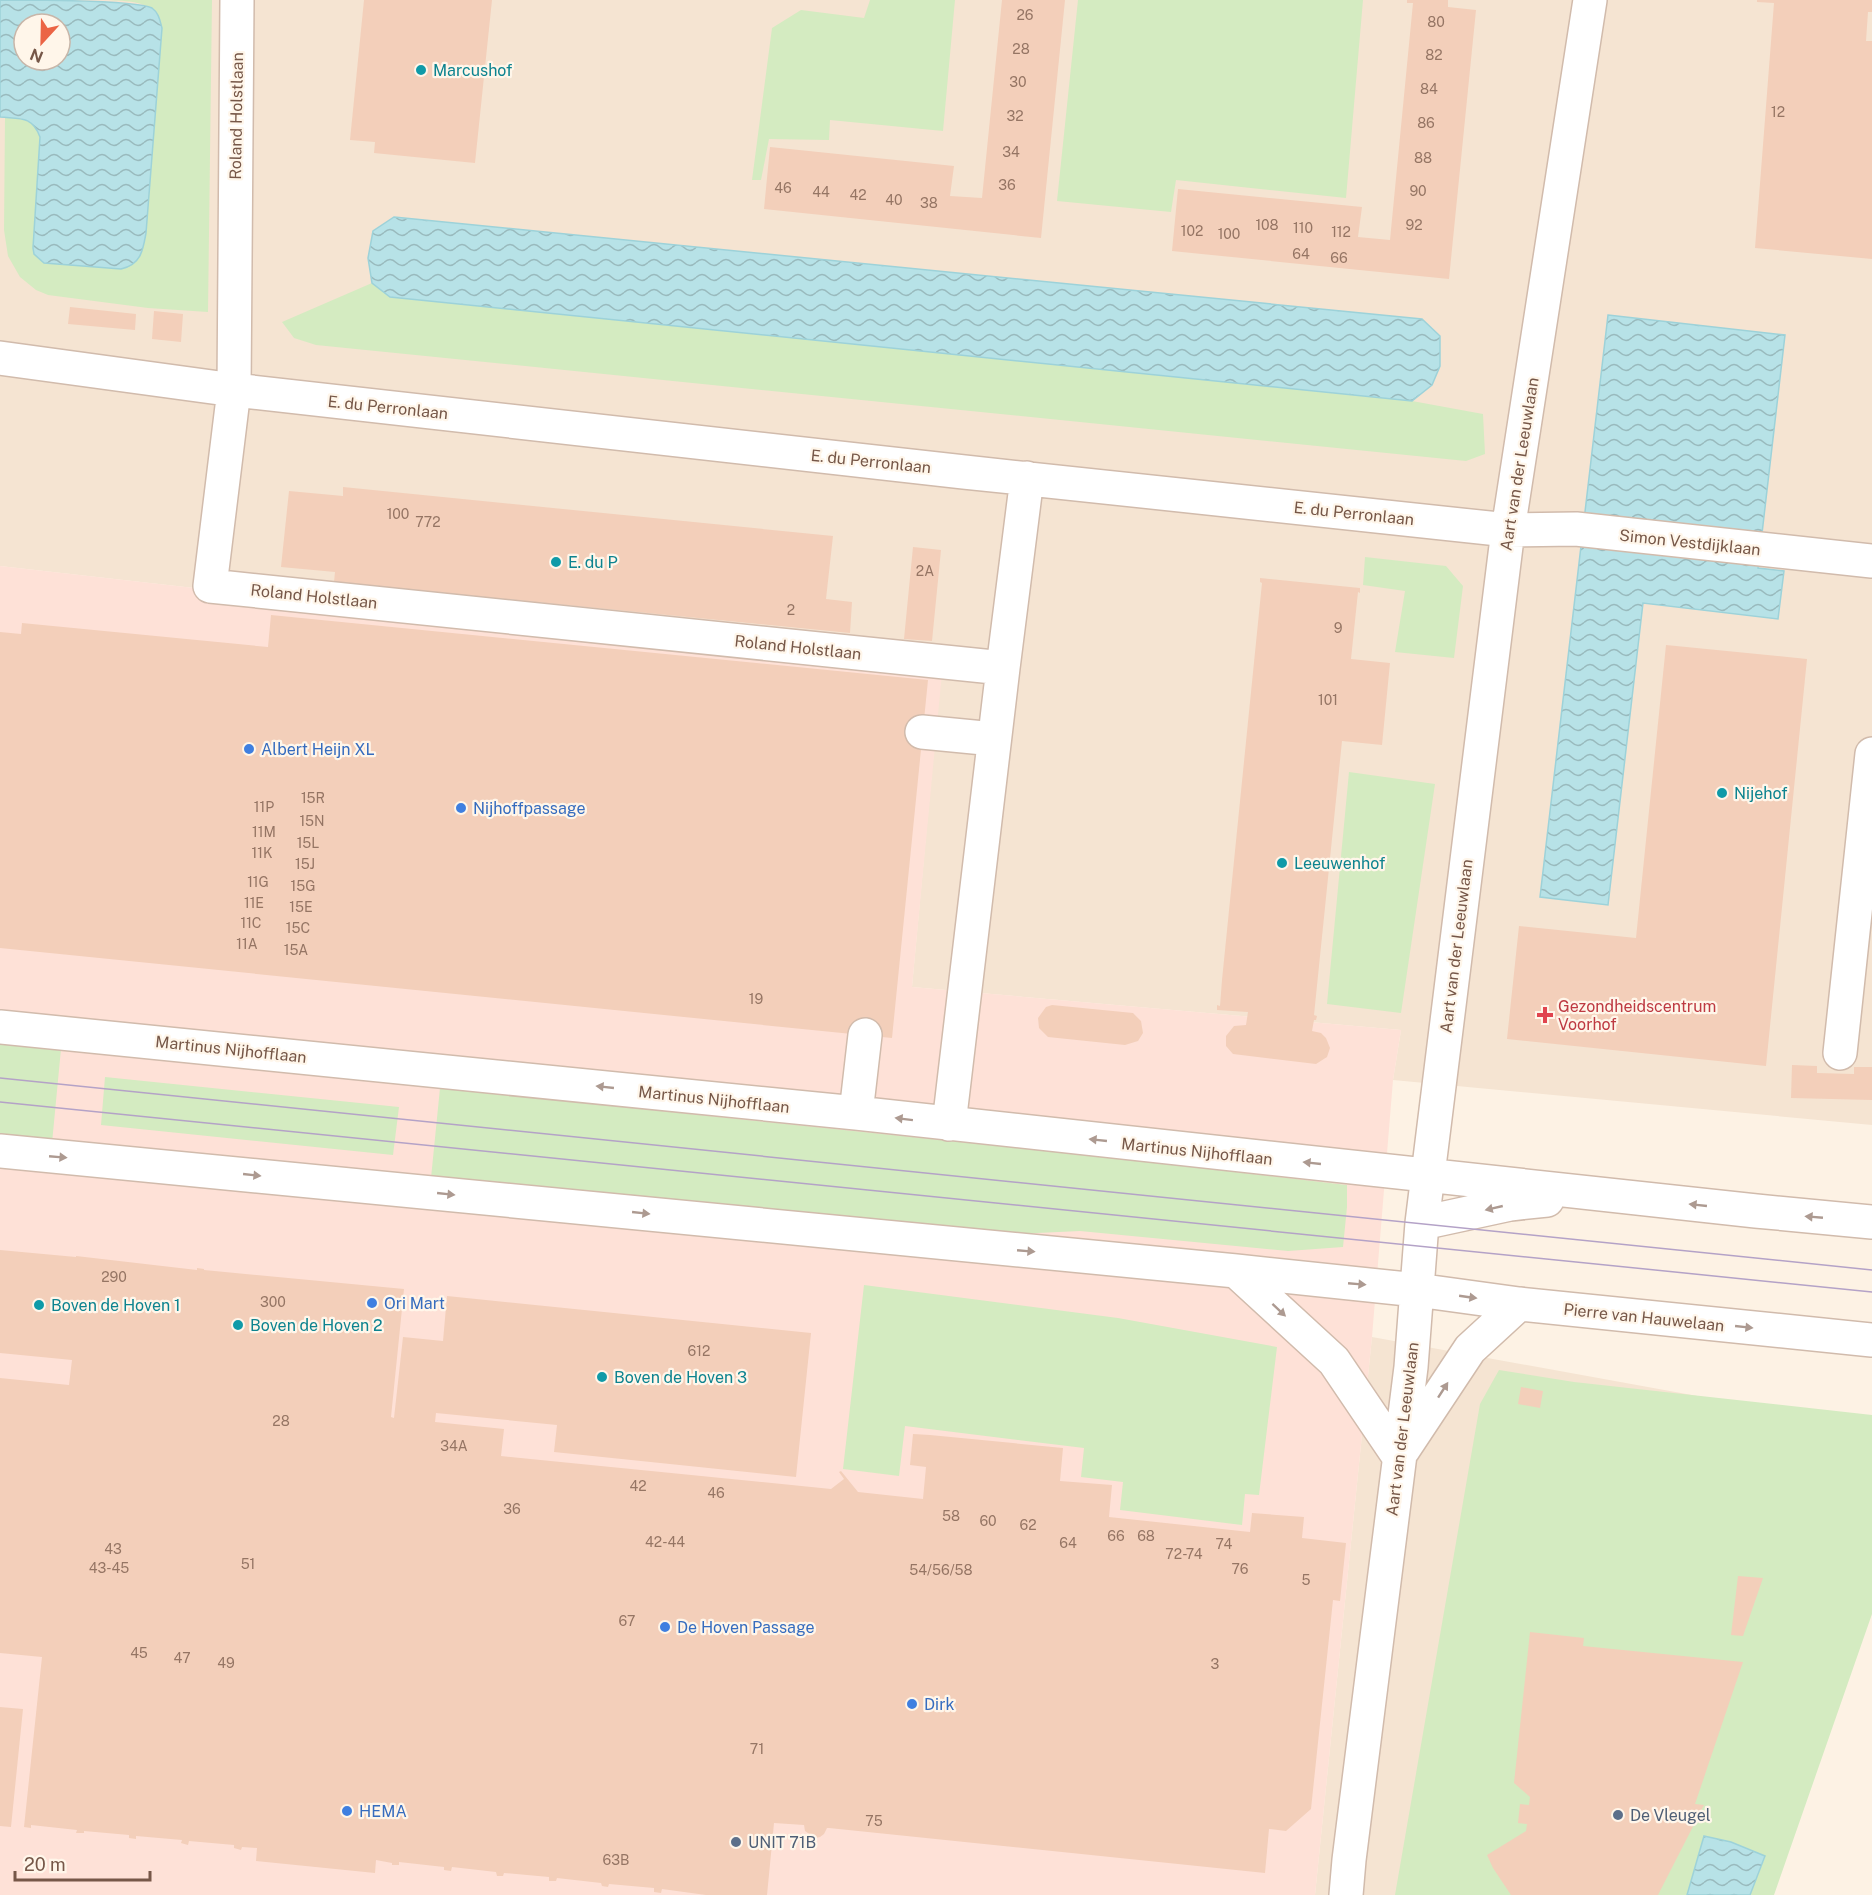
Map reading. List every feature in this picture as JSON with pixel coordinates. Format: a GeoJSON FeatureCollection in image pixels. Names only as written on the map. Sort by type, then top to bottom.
{"type":"FeatureCollection","features":[{"type":"Feature","properties":{"kind":"street","name":"Roland Holstlaan"},"geometry":{"type":"LineString","coordinates":[[237,0],[234,390],[210,586],[1003,668]]}},
{"type":"Feature","properties":{"kind":"street","name":"Aart van der Leeuwlaan"},"geometry":{"type":"LineString","coordinates":[[1346,1895],[1411,1367],[1422,1222],[1508,530],[1590,0]]}},
{"type":"Feature","properties":{"kind":"street","name":"E. du Perronlaan"},"geometry":{"type":"LineString","coordinates":[[0,358],[234,390],[1508,530]]}},
{"type":"Feature","properties":{"kind":"street"},"geometry":{"type":"LineString","coordinates":[[949,1124],[1027,478]]}},
{"type":"Feature","properties":{"kind":"street","name":"Simon Vestdijklaan"},"geometry":{"type":"LineString","coordinates":[[1508,530],[1576,530],[1872,561]]}},
{"type":"Feature","properties":{"kind":"street"},"geometry":{"type":"LineString","coordinates":[[922,732],[994,739]]}},
{"type":"Feature","properties":{"kind":"street"},"geometry":{"type":"LineString","coordinates":[[1840,1053],[1872,754]]}},
{"type":"Feature","properties":{"kind":"street","name":"Martinus Nijhofflaan"},"geometry":{"type":"LineString","coordinates":[[0,1027],[856,1113],[1428,1174]]}},
{"type":"Feature","properties":{"kind":"street"},"geometry":{"type":"LineString","coordinates":[[856,1113],[865,1035]]}},
{"type":"Feature","properties":{"kind":"street"},"geometry":{"type":"LineString","coordinates":[[0,1151],[1417,1290]]}},
{"type":"Feature","properties":{"kind":"street"},"geometry":{"type":"LineString","coordinates":[[1428,1174],[1872,1222]]}},
{"type":"Feature","properties":{"kind":"street"},"geometry":{"type":"LineString","coordinates":[[1422,1222],[1510,1204],[1593,1193]]}},
{"type":"Feature","properties":{"kind":"street"},"geometry":{"type":"LineString","coordinates":[[1236,1271],[1334,1361],[1399,1457],[1470,1349],[1519,1304]]}},
{"type":"Feature","properties":{"kind":"street","name":"Pierre van Hauwelaan"},"geometry":{"type":"LineString","coordinates":[[1417,1290],[1519,1304],[1872,1340]]}},
{"type":"Feature","properties":{"kind":"shaded area"},"geometry":{"type":"Polygon","coordinates":[[[0,0],[1872,0],[1872,1125],[1393,1080],[1401,1030],[912,987],[941,673],[0,566],[0,0]]]}},
{"type":"Feature","properties":{"kind":"shaded area"},"geometry":{"type":"Polygon","coordinates":[[[0,566],[942,673],[912,987],[1401,1030],[1393,1080],[1372,1337],[1315,1895],[0,1895],[0,566]]]}},
{"type":"Feature","properties":{"kind":"shaded area"},"geometry":{"type":"Polygon","coordinates":[[[1372,1337],[1819,1418],[1663,1895],[1315,1895],[1372,1337]]]}},
{"type":"Feature","properties":{"kind":"green space"},"geometry":{"type":"Polygon","coordinates":[[[105,0],[212,0],[208,312],[148,308],[48,295],[36,290],[20,277],[8,256],[4,230],[5,117],[22,119],[31,123],[40,136],[33,248],[35,254],[44,263],[121,269],[129,267],[157,13],[140,3],[105,0]]]}},
{"type":"Feature","properties":{"kind":"green space"},"geometry":{"type":"Polygon","coordinates":[[[870,0],[955,0],[943,131],[830,120],[829,140],[769,139],[761,180],[752,180],[772,28],[801,10],[864,18],[870,0]]]}},
{"type":"Feature","properties":{"kind":"green space"},"geometry":{"type":"Polygon","coordinates":[[[1078,0],[1363,0],[1346,198],[1176,180],[1171,212],[1057,201],[1078,0]]]}},
{"type":"Feature","properties":{"kind":"green space"},"geometry":{"type":"Polygon","coordinates":[[[372,283],[390,297],[1412,401],[1483,414],[1485,454],[1466,461],[316,345],[294,338],[282,322],[372,283]]]}},
{"type":"Feature","properties":{"kind":"green space"},"geometry":{"type":"Polygon","coordinates":[[[1365,557],[1446,566],[1463,586],[1454,658],[1395,652],[1405,591],[1363,585],[1365,557]]]}},
{"type":"Feature","properties":{"kind":"green space"},"geometry":{"type":"Polygon","coordinates":[[[1349,772],[1435,784],[1401,1013],[1327,1004],[1349,772]]]}},
{"type":"Feature","properties":{"kind":"green space"},"geometry":{"type":"Polygon","coordinates":[[[0,1043],[61,1049],[52,1143],[0,1138],[0,1043]]]}},
{"type":"Feature","properties":{"kind":"green space"},"geometry":{"type":"Polygon","coordinates":[[[105,1077],[399,1107],[393,1155],[101,1125],[105,1077]]]}},
{"type":"Feature","properties":{"kind":"green space"},"geometry":{"type":"Polygon","coordinates":[[[440,1088],[1124,1159],[1347,1185],[1343,1247],[1288,1251],[1080,1231],[974,1236],[431,1178],[440,1088]]]}},
{"type":"Feature","properties":{"kind":"green space"},"geometry":{"type":"Polygon","coordinates":[[[864,1285],[1118,1318],[1277,1347],[1259,1495],[1245,1494],[1242,1525],[1120,1510],[1123,1482],[1081,1477],[1084,1448],[905,1426],[899,1476],[843,1469],[864,1285]]]}},
{"type":"Feature","properties":{"kind":"green space"},"geometry":{"type":"Polygon","coordinates":[[[1499,1370],[1574,1382],[1872,1415],[1872,1614],[1774,1895],[1750,1895],[1765,1857],[1704,1836],[1687,1895],[1395,1895],[1480,1404],[1499,1370]]]}},
{"type":"Feature","properties":{"kind":"water"},"geometry":{"type":"Polygon","coordinates":[[[0,0],[125,3],[142,5],[154,10],[162,28],[146,233],[140,256],[133,264],[121,269],[44,263],[34,254],[40,137],[33,125],[19,118],[0,117],[0,0]]]}},
{"type":"Feature","properties":{"kind":"water"},"geometry":{"type":"Polygon","coordinates":[[[394,217],[1422,319],[1440,336],[1440,366],[1432,385],[1412,401],[390,297],[372,283],[368,258],[373,231],[394,217]]]}},
{"type":"Feature","properties":{"kind":"water"},"geometry":{"type":"Polygon","coordinates":[[[1608,315],[1785,335],[1758,568],[1784,571],[1778,619],[1643,603],[1608,905],[1540,897],[1608,315]]]}},
{"type":"Feature","properties":{"kind":"water"},"geometry":{"type":"Polygon","coordinates":[[[1704,1836],[1731,1842],[1765,1856],[1750,1895],[1687,1895],[1704,1836]]]}},
{"type":"Feature","properties":{"kind":"building","name":"Marcushof"},"geometry":{"type":"Polygon","coordinates":[[[364,0],[492,0],[475,163],[374,153],[375,142],[350,140],[364,0]]]}},
{"type":"Feature","properties":{"kind":"building"},"geometry":{"type":"Polygon","coordinates":[[[1002,0],[1065,0],[1041,238],[764,209],[770,147],[954,166],[950,196],[982,198],[1002,0]]]}},
{"type":"Feature","properties":{"kind":"building"},"geometry":{"type":"Polygon","coordinates":[[[1407,0],[1448,0],[1448,7],[1476,10],[1449,279],[1172,251],[1178,189],[1362,207],[1358,237],[1390,240],[1413,3],[1407,3],[1407,0]]]}},
{"type":"Feature","properties":{"kind":"building"},"geometry":{"type":"Polygon","coordinates":[[[1757,0],[1872,0],[1872,12],[1868,12],[1866,41],[1872,41],[1872,259],[1755,248],[1774,3],[1757,2],[1757,0]]]}},
{"type":"Feature","properties":{"kind":"building"},"geometry":{"type":"Polygon","coordinates":[[[70,307],[136,314],[135,330],[68,324],[70,307]]]}},
{"type":"Feature","properties":{"kind":"building"},"geometry":{"type":"Polygon","coordinates":[[[154,311],[183,314],[181,342],[152,339],[154,311]]]}},
{"type":"Feature","properties":{"kind":"building","name":"E. du P"},"geometry":{"type":"Polygon","coordinates":[[[343,487],[833,536],[826,599],[852,602],[850,633],[334,582],[335,572],[281,567],[289,491],[343,496],[343,487]]]}},
{"type":"Feature","properties":{"kind":"building"},"geometry":{"type":"Polygon","coordinates":[[[913,547],[941,550],[932,641],[904,639],[913,547]]]}},
{"type":"Feature","properties":{"kind":"building","name":"Leeuwenhof"},"geometry":{"type":"Polygon","coordinates":[[[1260,578],[1360,588],[1351,659],[1390,663],[1382,745],[1342,741],[1314,1015],[1317,1016],[1312,1031],[1321,1033],[1330,1048],[1327,1057],[1316,1064],[1233,1054],[1226,1046],[1226,1036],[1234,1026],[1246,1025],[1248,1012],[1217,1010],[1217,1005],[1220,1006],[1262,583],[1260,578]]]}},
{"type":"Feature","properties":{"kind":"building","name":"Nijhoffpassage"},"geometry":{"type":"Polygon","coordinates":[[[271,615],[928,680],[892,1038],[0,948],[0,632],[21,634],[22,623],[268,647],[271,615]]]}},
{"type":"Feature","properties":{"kind":"building","name":"Nijehof"},"geometry":{"type":"Polygon","coordinates":[[[1666,645],[1807,659],[1766,1066],[1507,1039],[1519,926],[1636,938],[1666,645]]]}},
{"type":"Feature","properties":{"kind":"building"},"geometry":{"type":"Polygon","coordinates":[[[1052,1005],[1133,1013],[1141,1021],[1143,1033],[1138,1041],[1125,1045],[1048,1037],[1039,1028],[1038,1018],[1046,1007],[1052,1005]]]}},
{"type":"Feature","properties":{"kind":"building"},"geometry":{"type":"Polygon","coordinates":[[[1792,1065],[1817,1066],[1817,1073],[1854,1074],[1854,1067],[1872,1067],[1872,1100],[1791,1098],[1792,1065]]]}},
{"type":"Feature","properties":{"kind":"building","name":"De Hoven Passage"},"geometry":{"type":"Polygon","coordinates":[[[0,1250],[404,1289],[391,1417],[394,1418],[403,1337],[443,1341],[447,1296],[811,1333],[796,1477],[554,1452],[557,1425],[436,1413],[435,1422],[504,1429],[501,1456],[831,1489],[844,1479],[839,1472],[841,1471],[858,1492],[923,1499],[926,1467],[910,1465],[913,1434],[930,1435],[1063,1448],[1060,1481],[1112,1485],[1109,1517],[1250,1532],[1252,1513],[1304,1517],[1302,1538],[1346,1543],[1340,1601],[1333,1600],[1311,1809],[1286,1831],[1269,1829],[1265,1873],[829,1828],[820,1837],[815,1838],[805,1831],[804,1825],[774,1823],[767,1895],[706,1895],[662,1889],[661,1893],[654,1892],[654,1888],[609,1884],[608,1887],[602,1886],[601,1883],[557,1878],[556,1881],[549,1881],[549,1877],[504,1873],[503,1876],[497,1876],[496,1872],[452,1867],[451,1871],[444,1870],[444,1867],[399,1862],[399,1865],[392,1865],[392,1863],[376,1860],[375,1873],[256,1861],[257,1848],[242,1847],[241,1850],[234,1848],[234,1845],[189,1841],[188,1845],[181,1843],[182,1840],[136,1836],[136,1839],[129,1838],[129,1835],[84,1831],[84,1833],[76,1833],[77,1830],[31,1825],[31,1828],[24,1827],[42,1657],[0,1653],[0,1378],[69,1385],[72,1360],[0,1353],[0,1250]]]}},
{"type":"Feature","properties":{"kind":"building"},"geometry":{"type":"Polygon","coordinates":[[[1521,1387],[1543,1391],[1540,1408],[1518,1404],[1521,1387]]]}},
{"type":"Feature","properties":{"kind":"building"},"geometry":{"type":"Polygon","coordinates":[[[1738,1576],[1763,1578],[1743,1636],[1731,1635],[1738,1576]]]}},
{"type":"Feature","properties":{"kind":"building"},"geometry":{"type":"Polygon","coordinates":[[[1530,1632],[1584,1638],[1583,1646],[1743,1662],[1695,1804],[1704,1805],[1658,1895],[1511,1895],[1493,1868],[1487,1855],[1526,1831],[1527,1824],[1518,1823],[1520,1804],[1529,1805],[1530,1797],[1514,1783],[1530,1632]]]}},
{"type":"Feature","properties":{"kind":"building"},"geometry":{"type":"Polygon","coordinates":[[[0,1707],[23,1709],[11,1827],[0,1826],[0,1707]]]}},
{"type":"Feature","properties":{"kind":"tram line"},"geometry":{"type":"LineString","coordinates":[[0,1078],[1872,1270]]}},
{"type":"Feature","properties":{"kind":"tram line"},"geometry":{"type":"LineString","coordinates":[[0,1102],[1872,1292]]}},
{"type":"Feature","properties":{"kind":"place","name":"Marcushof"},"geometry":{"type":"Point","coordinates":[421,70]}},
{"type":"Feature","properties":{"kind":"place","name":"E. du P"},"geometry":{"type":"Point","coordinates":[556,562]}},
{"type":"Feature","properties":{"kind":"place","name":"Albert Heijn XL"},"geometry":{"type":"Point","coordinates":[249,749]}},
{"type":"Feature","properties":{"kind":"place","name":"Nijehof"},"geometry":{"type":"Point","coordinates":[1722,793]}},
{"type":"Feature","properties":{"kind":"place","name":"Nijhoffpassage"},"geometry":{"type":"Point","coordinates":[461,808]}},
{"type":"Feature","properties":{"kind":"place","name":"Leeuwenhof"},"geometry":{"type":"Point","coordinates":[1282,863]}},
{"type":"Feature","properties":{"kind":"place","name":"Gezondheidscentrum Voorhof"},"geometry":{"type":"Point","coordinates":[1545,1015]}},
{"type":"Feature","properties":{"kind":"place","name":"Ori Mart"},"geometry":{"type":"Point","coordinates":[372,1303]}},
{"type":"Feature","properties":{"kind":"place","name":"Boven de Hoven 1"},"geometry":{"type":"Point","coordinates":[39,1305]}},
{"type":"Feature","properties":{"kind":"place","name":"Boven de Hoven 2"},"geometry":{"type":"Point","coordinates":[238,1325]}},
{"type":"Feature","properties":{"kind":"place","name":"Boven de Hoven 3"},"geometry":{"type":"Point","coordinates":[602,1377]}},
{"type":"Feature","properties":{"kind":"place","name":"De Hoven Passage"},"geometry":{"type":"Point","coordinates":[665,1627]}},
{"type":"Feature","properties":{"kind":"place","name":"Dirk"},"geometry":{"type":"Point","coordinates":[912,1704]}},
{"type":"Feature","properties":{"kind":"place","name":"HEMA"},"geometry":{"type":"Point","coordinates":[347,1811]}},
{"type":"Feature","properties":{"kind":"place","name":"De Vleugel"},"geometry":{"type":"Point","coordinates":[1618,1815]}},
{"type":"Feature","properties":{"kind":"place","name":"UNIT 71B"},"geometry":{"type":"Point","coordinates":[736,1842]}}]}
